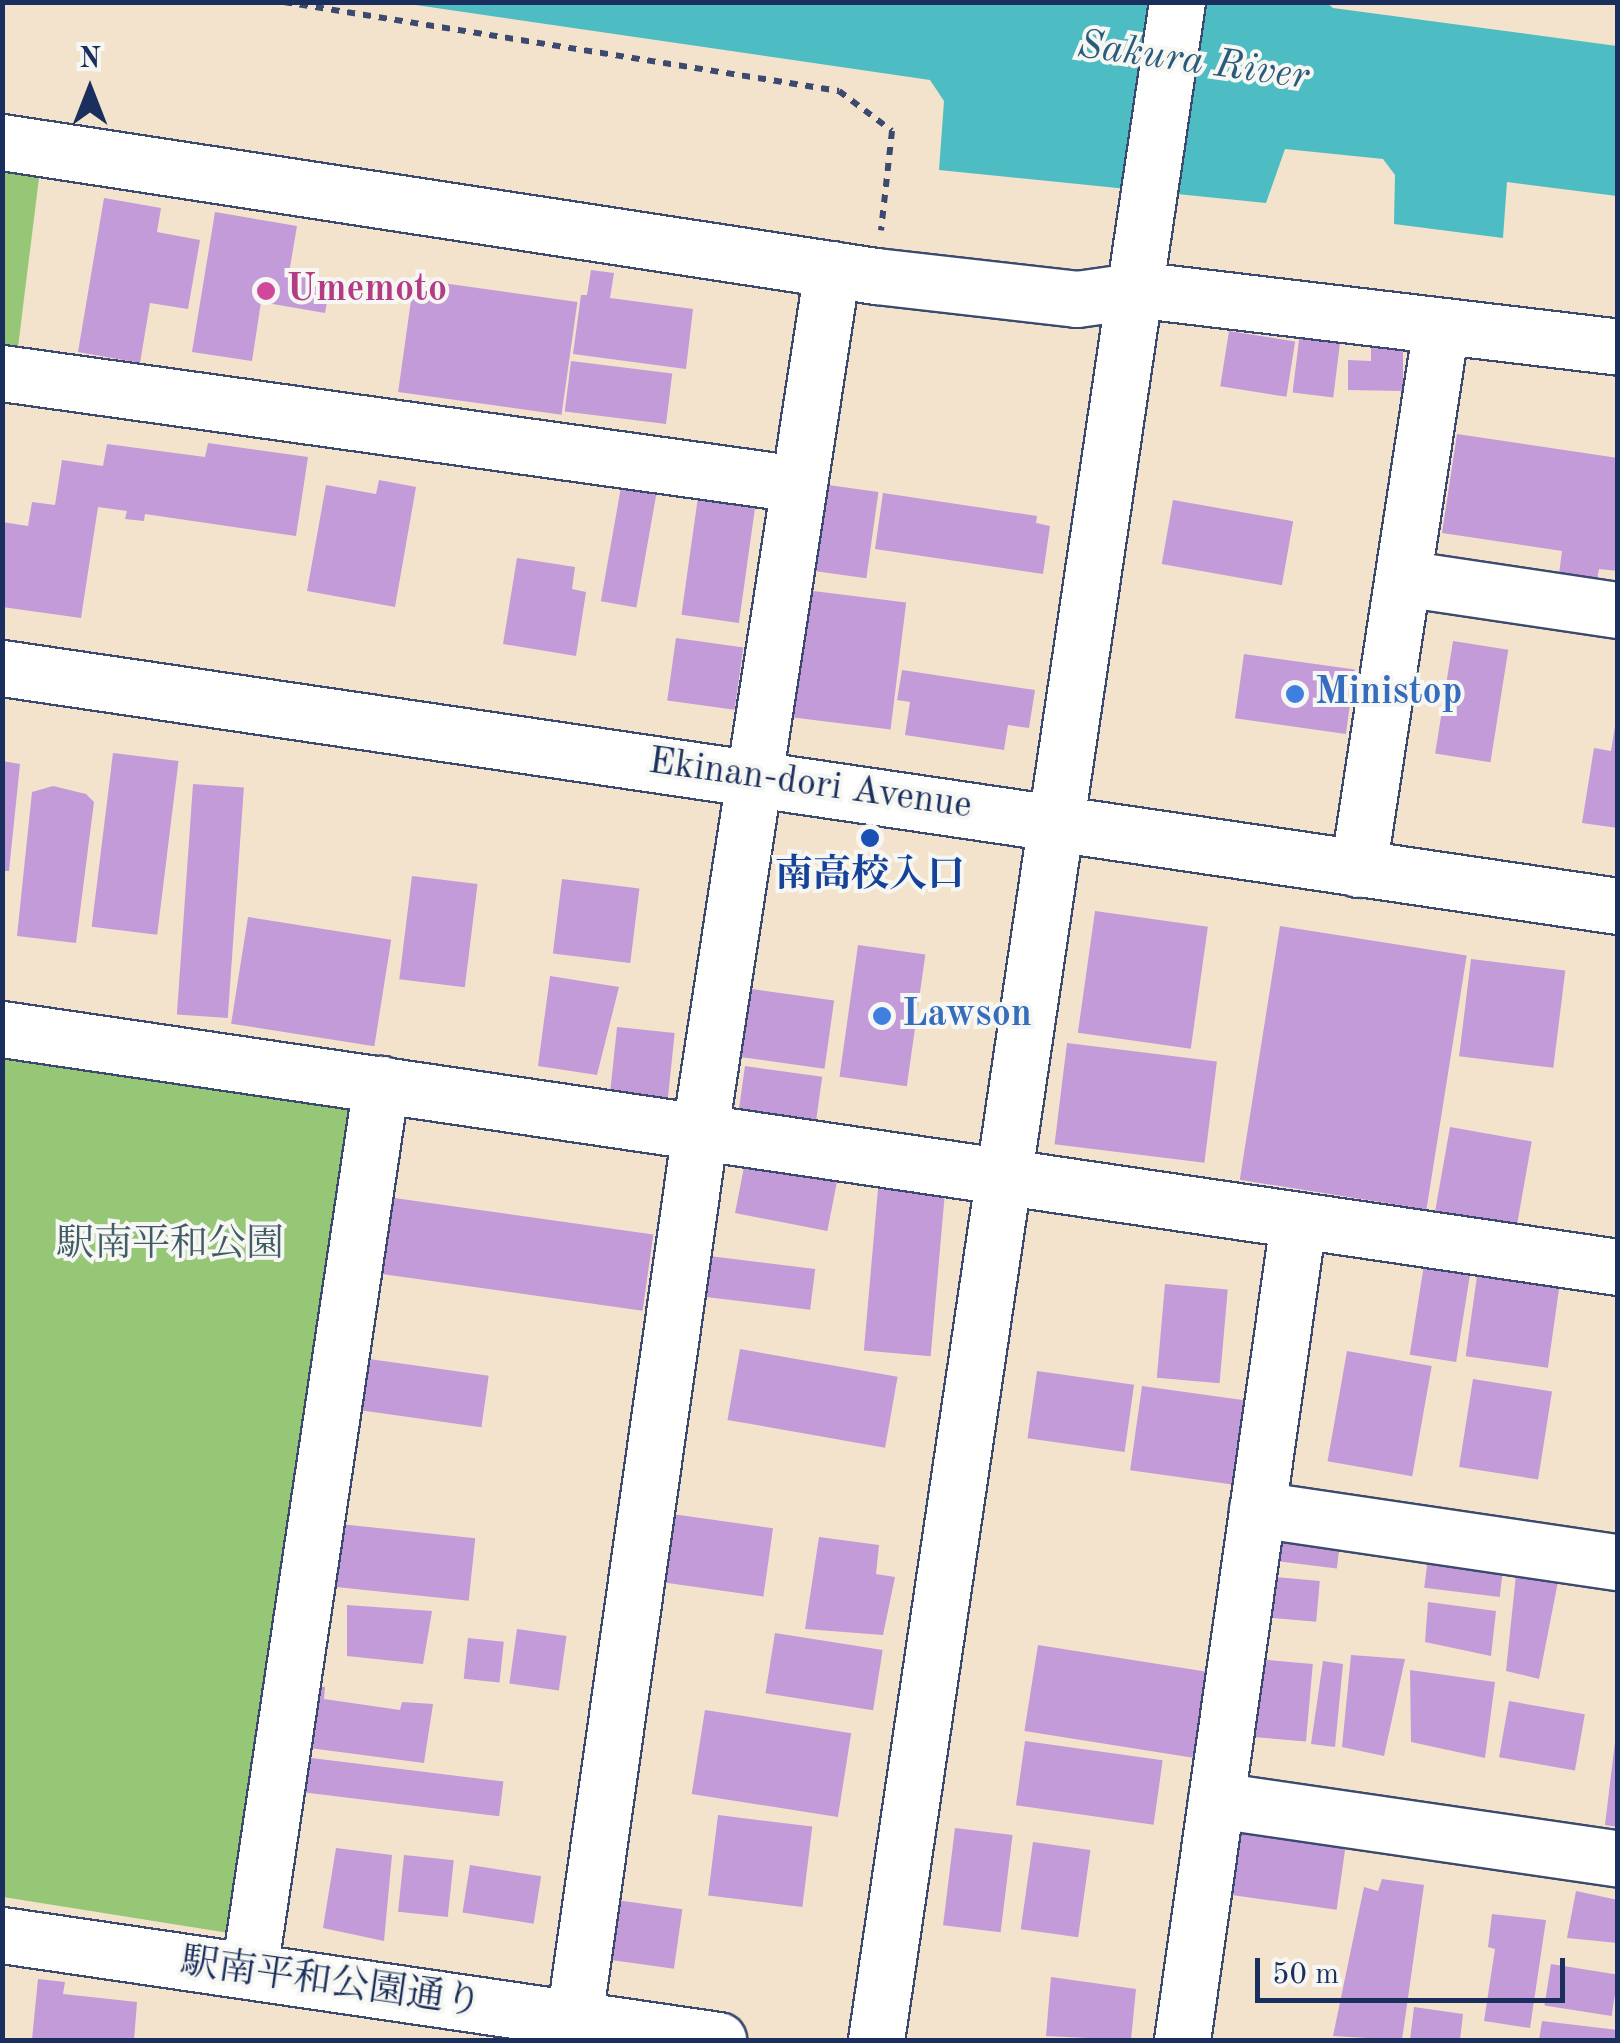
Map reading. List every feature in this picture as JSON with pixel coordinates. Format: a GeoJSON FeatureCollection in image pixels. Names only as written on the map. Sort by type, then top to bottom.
{"type":"FeatureCollection","features":[{"type":"Feature","properties":{"kind":"street"},"geometry":{"type":"LineString","coordinates":[[876,2040],[1177,2]]}},
{"type":"Feature","properties":{"kind":"street"},"geometry":{"type":"LineString","coordinates":[[2,142],[832,269],[1077,299],[1137,265],[1441,326],[1618,348]]}},
{"type":"Feature","properties":{"kind":"street"},"geometry":{"type":"LineString","coordinates":[[573,2030],[700,1130],[832,269]]}},
{"type":"Feature","properties":{"kind":"street"},"geometry":{"type":"LineString","coordinates":[[1358,869],[1441,326]]}},
{"type":"Feature","properties":{"kind":"street"},"geometry":{"type":"LineString","coordinates":[[2,373],[798,484]]}},
{"type":"Feature","properties":{"kind":"street"},"geometry":{"type":"LineString","coordinates":[[1402,578],[1618,610]]}},
{"type":"Feature","properties":{"kind":"street","name":"Ekinan-dori Avenue"},"geometry":{"type":"LineString","coordinates":[[2,668],[1618,906]]}},
{"type":"Feature","properties":{"kind":"street"},"geometry":{"type":"LineString","coordinates":[[2,1029],[1618,1267]]}},
{"type":"Feature","properties":{"kind":"street"},"geometry":{"type":"LineString","coordinates":[[249,1971],[382,1084]]}},
{"type":"Feature","properties":{"kind":"street"},"geometry":{"type":"LineString","coordinates":[[1182,2040],[1298,1222]]}},
{"type":"Feature","properties":{"kind":"street"},"geometry":{"type":"LineString","coordinates":[[1257,1508],[1618,1562]]}},
{"type":"Feature","properties":{"kind":"street"},"geometry":{"type":"LineString","coordinates":[[1216,1800],[1618,1859]]}},
{"type":"Feature","properties":{"kind":"street","name":"駅南平和公園通り"},"geometry":{"type":"LineString","coordinates":[[2,1935],[249,1971],[573,2030],[718,2040]]}},
{"type":"Feature","properties":{"kind":"path"},"geometry":{"type":"LineString","coordinates":[[284,2],[839,91],[892,131],[884,198]]}},
{"type":"Feature","properties":{"kind":"green space"},"geometry":{"type":"Polygon","coordinates":[[[2,156],[41,162],[18,347],[3,345],[2,156]]]}},
{"type":"Feature","properties":{"kind":"green space","name":"駅南平和公園"},"geometry":{"type":"Polygon","coordinates":[[[2,1049],[358,1109],[229,1933],[3,1897],[2,1049]]]}},
{"type":"Feature","properties":{"kind":"water","name":"Sakura River"},"geometry":{"type":"Polygon","coordinates":[[[1326,2],[1333,8],[1617,46],[1617,196],[1507,182],[1503,238],[1394,224],[1395,175],[1383,159],[1285,149],[1266,203],[939,170],[944,101],[930,80],[402,3],[1326,2]]]}},
{"type":"Feature","properties":{"kind":"building"},"geometry":{"type":"Polygon","coordinates":[[[104,198],[161,208],[157,232],[200,240],[188,309],[150,303],[140,363],[78,352],[104,198]]]}},
{"type":"Feature","properties":{"kind":"building","name":"Umemoto"},"geometry":{"type":"Polygon","coordinates":[[[215,212],[297,226],[289,273],[331,280],[325,313],[261,302],[252,361],[192,352],[215,212]]]}},
{"type":"Feature","properties":{"kind":"building"},"geometry":{"type":"Polygon","coordinates":[[[591,270],[614,273],[610,298],[693,309],[686,369],[573,354],[581,295],[587,295],[591,270]]]}},
{"type":"Feature","properties":{"kind":"building"},"geometry":{"type":"Polygon","coordinates":[[[414,279],[577,302],[562,415],[398,392],[414,279]]]}},
{"type":"Feature","properties":{"kind":"building"},"geometry":{"type":"Polygon","coordinates":[[[1229,331],[1295,341],[1286,397],[1220,386],[1229,331]]]}},
{"type":"Feature","properties":{"kind":"building"},"geometry":{"type":"Polygon","coordinates":[[[1300,332],[1341,337],[1333,398],[1293,393],[1300,332]]]}},
{"type":"Feature","properties":{"kind":"building"},"geometry":{"type":"Polygon","coordinates":[[[1371,347],[1403,348],[1403,391],[1348,390],[1348,360],[1371,361],[1371,347]]]}},
{"type":"Feature","properties":{"kind":"building"},"geometry":{"type":"Polygon","coordinates":[[[571,361],[672,373],[666,424],[565,412],[571,361]]]}},
{"type":"Feature","properties":{"kind":"building"},"geometry":{"type":"Polygon","coordinates":[[[1457,434],[1618,458],[1618,571],[1599,569],[1597,580],[1559,574],[1562,551],[1442,533],[1457,434]]]}},
{"type":"Feature","properties":{"kind":"building"},"geometry":{"type":"Polygon","coordinates":[[[208,443],[308,457],[296,536],[145,514],[144,521],[125,519],[127,511],[98,507],[81,618],[2,607],[2,522],[28,526],[32,502],[55,505],[62,460],[103,466],[107,444],[205,457],[208,443]]]}},
{"type":"Feature","properties":{"kind":"building"},"geometry":{"type":"Polygon","coordinates":[[[379,480],[416,487],[395,607],[307,591],[326,485],[376,494],[379,480]]]}},
{"type":"Feature","properties":{"kind":"building"},"geometry":{"type":"Polygon","coordinates":[[[821,484],[878,492],[866,578],[809,570],[821,484]]]}},
{"type":"Feature","properties":{"kind":"building"},"geometry":{"type":"Polygon","coordinates":[[[621,487],[656,493],[636,607],[601,601],[621,487]]]}},
{"type":"Feature","properties":{"kind":"building"},"geometry":{"type":"Polygon","coordinates":[[[883,493],[1037,516],[1036,523],[1050,526],[1043,574],[875,549],[883,493]]]}},
{"type":"Feature","properties":{"kind":"building"},"geometry":{"type":"Polygon","coordinates":[[[698,497],[755,505],[739,623],[681,615],[698,497]]]}},
{"type":"Feature","properties":{"kind":"building"},"geometry":{"type":"Polygon","coordinates":[[[1173,500],[1293,521],[1282,585],[1162,564],[1173,500]]]}},
{"type":"Feature","properties":{"kind":"building"},"geometry":{"type":"Polygon","coordinates":[[[517,558],[575,567],[572,589],[586,592],[576,656],[503,644],[517,558]]]}},
{"type":"Feature","properties":{"kind":"building"},"geometry":{"type":"Polygon","coordinates":[[[797,589],[906,602],[891,729],[781,716],[797,589]]]}},
{"type":"Feature","properties":{"kind":"building"},"geometry":{"type":"Polygon","coordinates":[[[676,638],[743,647],[735,710],[667,700],[676,638]]]}},
{"type":"Feature","properties":{"kind":"building"},"geometry":{"type":"Polygon","coordinates":[[[1453,641],[1508,650],[1490,762],[1435,754],[1453,641]]]}},
{"type":"Feature","properties":{"kind":"building","name":"Ministop"},"geometry":{"type":"Polygon","coordinates":[[[1244,654],[1355,670],[1346,734],[1235,718],[1244,654]]]}},
{"type":"Feature","properties":{"kind":"building"},"geometry":{"type":"Polygon","coordinates":[[[902,670],[1035,690],[1029,728],[1008,725],[1004,750],[905,735],[910,702],[897,700],[902,670]]]}},
{"type":"Feature","properties":{"kind":"building"},"geometry":{"type":"Polygon","coordinates":[[[1615,726],[1618,828],[1582,823],[1594,748],[1611,751],[1615,726]]]}},
{"type":"Feature","properties":{"kind":"building"},"geometry":{"type":"Polygon","coordinates":[[[113,753],[179,761],[157,935],[92,927],[113,753]]]}},
{"type":"Feature","properties":{"kind":"building"},"geometry":{"type":"Polygon","coordinates":[[[2,761],[20,764],[9,871],[2,871],[2,761]]]}},
{"type":"Feature","properties":{"kind":"building"},"geometry":{"type":"Polygon","coordinates":[[[193,784],[244,788],[228,1018],[177,1014],[193,784]]]}},
{"type":"Feature","properties":{"kind":"building"},"geometry":{"type":"Polygon","coordinates":[[[53,786],[86,794],[94,802],[76,943],[17,936],[32,792],[53,786]]]}},
{"type":"Feature","properties":{"kind":"building"},"geometry":{"type":"Polygon","coordinates":[[[412,876],[478,884],[465,987],[399,979],[412,876]]]}},
{"type":"Feature","properties":{"kind":"building"},"geometry":{"type":"Polygon","coordinates":[[[562,879],[639,889],[630,963],[553,953],[562,879]]]}},
{"type":"Feature","properties":{"kind":"building"},"geometry":{"type":"Polygon","coordinates":[[[1095,911],[1208,927],[1191,1049],[1078,1033],[1095,911]]]}},
{"type":"Feature","properties":{"kind":"building"},"geometry":{"type":"Polygon","coordinates":[[[248,917],[391,940],[374,1046],[231,1024],[248,917]]]}},
{"type":"Feature","properties":{"kind":"building"},"geometry":{"type":"Polygon","coordinates":[[[1280,926],[1467,956],[1426,1209],[1240,1180],[1280,926]]]}},
{"type":"Feature","properties":{"kind":"building","name":"Lawson"},"geometry":{"type":"Polygon","coordinates":[[[858,945],[925,954],[907,1086],[839,1077],[858,945]]]}},
{"type":"Feature","properties":{"kind":"building"},"geometry":{"type":"Polygon","coordinates":[[[1471,959],[1565,971],[1553,1068],[1459,1056],[1471,959]]]}},
{"type":"Feature","properties":{"kind":"building"},"geometry":{"type":"Polygon","coordinates":[[[550,976],[619,987],[597,1075],[538,1066],[550,976]]]}},
{"type":"Feature","properties":{"kind":"building"},"geometry":{"type":"Polygon","coordinates":[[[745,988],[834,1001],[825,1069],[735,1056],[745,988]]]}},
{"type":"Feature","properties":{"kind":"building"},"geometry":{"type":"Polygon","coordinates":[[[617,1027],[675,1033],[668,1101],[610,1095],[617,1027]]]}},
{"type":"Feature","properties":{"kind":"building"},"geometry":{"type":"Polygon","coordinates":[[[1067,1043],[1217,1061],[1204,1163],[1055,1144],[1067,1043]]]}},
{"type":"Feature","properties":{"kind":"building"},"geometry":{"type":"Polygon","coordinates":[[[745,1066],[822,1077],[815,1127],[738,1117],[745,1066]]]}},
{"type":"Feature","properties":{"kind":"building"},"geometry":{"type":"Polygon","coordinates":[[[1450,1127],[1532,1141],[1516,1231],[1434,1217],[1450,1127]]]}},
{"type":"Feature","properties":{"kind":"building"},"geometry":{"type":"Polygon","coordinates":[[[745,1162],[837,1180],[827,1231],[735,1213],[745,1162]]]}},
{"type":"Feature","properties":{"kind":"building"},"geometry":{"type":"Polygon","coordinates":[[[878,1189],[945,1195],[931,1356],[864,1350],[878,1189]]]}},
{"type":"Feature","properties":{"kind":"building"},"geometry":{"type":"Polygon","coordinates":[[[380,1196],[653,1234],[643,1311],[369,1272],[380,1196]]]}},
{"type":"Feature","properties":{"kind":"building"},"geometry":{"type":"Polygon","coordinates":[[[1426,1252],[1472,1259],[1456,1362],[1410,1355],[1426,1252]]]}},
{"type":"Feature","properties":{"kind":"building"},"geometry":{"type":"Polygon","coordinates":[[[701,1255],[815,1269],[810,1310],[696,1296],[701,1255]]]}},
{"type":"Feature","properties":{"kind":"building"},"geometry":{"type":"Polygon","coordinates":[[[1477,1276],[1559,1288],[1548,1368],[1466,1356],[1477,1276]]]}},
{"type":"Feature","properties":{"kind":"building"},"geometry":{"type":"Polygon","coordinates":[[[1165,1284],[1228,1289],[1220,1383],[1157,1378],[1165,1284]]]}},
{"type":"Feature","properties":{"kind":"building"},"geometry":{"type":"Polygon","coordinates":[[[740,1349],[898,1377],[885,1448],[727,1420],[740,1349]]]}},
{"type":"Feature","properties":{"kind":"building"},"geometry":{"type":"Polygon","coordinates":[[[1347,1351],[1432,1366],[1412,1476],[1328,1461],[1347,1351]]]}},
{"type":"Feature","properties":{"kind":"building"},"geometry":{"type":"Polygon","coordinates":[[[355,1357],[489,1376],[481,1427],[348,1408],[355,1357]]]}},
{"type":"Feature","properties":{"kind":"building"},"geometry":{"type":"Polygon","coordinates":[[[1037,1371],[1134,1385],[1125,1452],[1028,1438],[1037,1371]]]}},
{"type":"Feature","properties":{"kind":"building"},"geometry":{"type":"Polygon","coordinates":[[[1473,1379],[1552,1392],[1538,1479],[1459,1467],[1473,1379]]]}},
{"type":"Feature","properties":{"kind":"building"},"geometry":{"type":"Polygon","coordinates":[[[1142,1386],[1255,1402],[1243,1486],[1130,1470],[1142,1386]]]}},
{"type":"Feature","properties":{"kind":"building"},"geometry":{"type":"Polygon","coordinates":[[[672,1514],[773,1528],[763,1597],[662,1582],[672,1514]]]}},
{"type":"Feature","properties":{"kind":"building"},"geometry":{"type":"Polygon","coordinates":[[[1270,1522],[1341,1531],[1337,1568],[1265,1560],[1270,1522]]]}},
{"type":"Feature","properties":{"kind":"building"},"geometry":{"type":"Polygon","coordinates":[[[340,1524],[475,1538],[469,1601],[333,1587],[340,1524]]]}},
{"type":"Feature","properties":{"kind":"building"},"geometry":{"type":"Polygon","coordinates":[[[819,1537],[879,1545],[876,1574],[895,1577],[883,1635],[805,1629],[819,1537]]]}},
{"type":"Feature","properties":{"kind":"building"},"geometry":{"type":"Polygon","coordinates":[[[1429,1549],[1504,1558],[1500,1597],[1424,1588],[1429,1549]]]}},
{"type":"Feature","properties":{"kind":"building"},"geometry":{"type":"Polygon","coordinates":[[[1517,1565],[1561,1566],[1539,1679],[1506,1671],[1517,1565]]]}},
{"type":"Feature","properties":{"kind":"building"},"geometry":{"type":"Polygon","coordinates":[[[1263,1576],[1320,1581],[1316,1622],[1259,1617],[1263,1576]]]}},
{"type":"Feature","properties":{"kind":"building"},"geometry":{"type":"Polygon","coordinates":[[[1428,1602],[1496,1611],[1491,1656],[1425,1642],[1428,1602]]]}},
{"type":"Feature","properties":{"kind":"building"},"geometry":{"type":"Polygon","coordinates":[[[347,1605],[432,1611],[423,1664],[347,1656],[347,1605]]]}},
{"type":"Feature","properties":{"kind":"building"},"geometry":{"type":"Polygon","coordinates":[[[517,1629],[567,1636],[559,1690],[509,1683],[517,1629]]]}},
{"type":"Feature","properties":{"kind":"building"},"geometry":{"type":"Polygon","coordinates":[[[775,1633],[883,1650],[873,1710],[765,1693],[775,1633]]]}},
{"type":"Feature","properties":{"kind":"building"},"geometry":{"type":"Polygon","coordinates":[[[468,1638],[504,1642],[500,1683],[464,1679],[468,1638]]]}},
{"type":"Feature","properties":{"kind":"building"},"geometry":{"type":"Polygon","coordinates":[[[1038,1645],[1210,1672],[1196,1758],[1024,1731],[1038,1645]]]}},
{"type":"Feature","properties":{"kind":"building"},"geometry":{"type":"Polygon","coordinates":[[[1351,1655],[1405,1659],[1384,1756],[1342,1747],[1351,1655]]]}},
{"type":"Feature","properties":{"kind":"building"},"geometry":{"type":"Polygon","coordinates":[[[1257,1659],[1313,1664],[1306,1742],[1250,1737],[1257,1659]]]}},
{"type":"Feature","properties":{"kind":"building"},"geometry":{"type":"Polygon","coordinates":[[[1323,1661],[1343,1664],[1335,1747],[1311,1744],[1323,1661]]]}},
{"type":"Feature","properties":{"kind":"building"},"geometry":{"type":"Polygon","coordinates":[[[1410,1670],[1495,1682],[1485,1758],[1411,1742],[1410,1670]]]}},
{"type":"Feature","properties":{"kind":"building"},"geometry":{"type":"Polygon","coordinates":[[[301,1684],[325,1687],[324,1699],[400,1710],[402,1702],[433,1704],[424,1763],[294,1746],[301,1684]]]}},
{"type":"Feature","properties":{"kind":"building"},"geometry":{"type":"Polygon","coordinates":[[[1509,1701],[1585,1714],[1575,1771],[1499,1757],[1509,1701]]]}},
{"type":"Feature","properties":{"kind":"building"},"geometry":{"type":"Polygon","coordinates":[[[705,1710],[851,1733],[838,1817],[692,1794],[705,1710]]]}},
{"type":"Feature","properties":{"kind":"building"},"geometry":{"type":"Polygon","coordinates":[[[1025,1741],[1163,1760],[1154,1825],[1016,1805],[1025,1741]]]}},
{"type":"Feature","properties":{"kind":"building"},"geometry":{"type":"Polygon","coordinates":[[[1618,1742],[1618,1827],[1605,1825],[1618,1742]]]}},
{"type":"Feature","properties":{"kind":"building"},"geometry":{"type":"Polygon","coordinates":[[[295,1756],[503,1782],[499,1816],[291,1791],[295,1756]]]}},
{"type":"Feature","properties":{"kind":"building"},"geometry":{"type":"Polygon","coordinates":[[[718,1815],[812,1827],[802,1907],[708,1895],[718,1815]]]}},
{"type":"Feature","properties":{"kind":"building"},"geometry":{"type":"Polygon","coordinates":[[[1237,1821],[1347,1836],[1337,1910],[1227,1894],[1237,1821]]]}},
{"type":"Feature","properties":{"kind":"building"},"geometry":{"type":"Polygon","coordinates":[[[955,1828],[1013,1835],[1001,1932],[943,1925],[955,1828]]]}},
{"type":"Feature","properties":{"kind":"building"},"geometry":{"type":"Polygon","coordinates":[[[1033,1842],[1090,1850],[1078,1937],[1021,1929],[1033,1842]]]}},
{"type":"Feature","properties":{"kind":"building"},"geometry":{"type":"Polygon","coordinates":[[[336,1848],[392,1855],[384,1941],[323,1928],[336,1848]]]}},
{"type":"Feature","properties":{"kind":"building"},"geometry":{"type":"Polygon","coordinates":[[[404,1855],[454,1860],[448,1917],[398,1912],[404,1855]]]}},
{"type":"Feature","properties":{"kind":"building"},"geometry":{"type":"Polygon","coordinates":[[[470,1865],[541,1876],[534,1924],[462,1912],[470,1865]]]}},
{"type":"Feature","properties":{"kind":"building"},"geometry":{"type":"Polygon","coordinates":[[[1382,1879],[1424,1885],[1402,2040],[1333,2036],[1364,1887],[1378,1891],[1382,1879]]]}},
{"type":"Feature","properties":{"kind":"building"},"geometry":{"type":"Polygon","coordinates":[[[1576,1891],[1618,1900],[1618,1943],[1567,1938],[1576,1891]]]}},
{"type":"Feature","properties":{"kind":"building"},"geometry":{"type":"Polygon","coordinates":[[[616,1900],[682,1909],[674,1969],[608,1959],[616,1900]]]}},
{"type":"Feature","properties":{"kind":"building"},"geometry":{"type":"Polygon","coordinates":[[[1492,1914],[1546,1920],[1530,2028],[1484,2021],[1495,1949],[1488,1947],[1492,1914]]]}},
{"type":"Feature","properties":{"kind":"building"},"geometry":{"type":"Polygon","coordinates":[[[1551,1964],[1618,1975],[1612,2016],[1544,2005],[1551,1964]]]}},
{"type":"Feature","properties":{"kind":"building"},"geometry":{"type":"Polygon","coordinates":[[[1051,1977],[1136,1989],[1131,2040],[1046,2036],[1051,1977]]]}},
{"type":"Feature","properties":{"kind":"building"},"geometry":{"type":"Polygon","coordinates":[[[38,1979],[65,1982],[63,1994],[137,2002],[134,2040],[32,2039],[38,1979]]]}},
{"type":"Feature","properties":{"kind":"building"},"geometry":{"type":"Polygon","coordinates":[[[1414,2007],[1463,2014],[1460,2040],[1410,2040],[1414,2007]]]}},
{"type":"Feature","properties":{"kind":"building"},"geometry":{"type":"Polygon","coordinates":[[[1542,2021],[1618,2030],[1618,2040],[1539,2040],[1542,2021]]]}},
{"type":"Feature","properties":{"kind":"place","name":"Umemoto"},"geometry":{"type":"Point","coordinates":[266,291]}},
{"type":"Feature","properties":{"kind":"place","name":"Ministop"},"geometry":{"type":"Point","coordinates":[1295,694]}},
{"type":"Feature","properties":{"kind":"place","name":"南高校入口"},"geometry":{"type":"Point","coordinates":[870,838]}},
{"type":"Feature","properties":{"kind":"place","name":"Lawson"},"geometry":{"type":"Point","coordinates":[882,1016]}}]}
